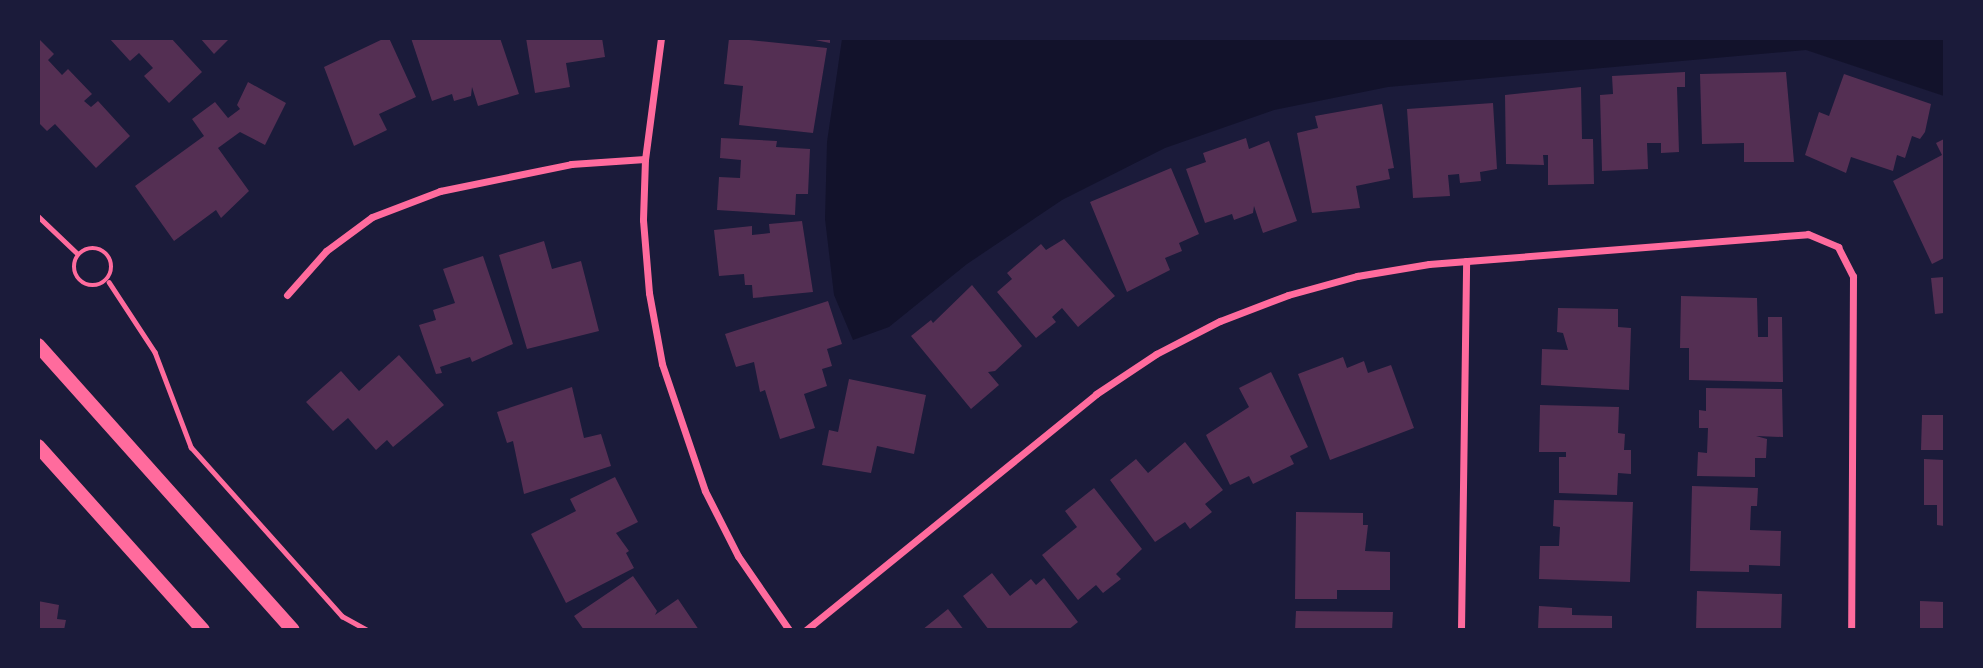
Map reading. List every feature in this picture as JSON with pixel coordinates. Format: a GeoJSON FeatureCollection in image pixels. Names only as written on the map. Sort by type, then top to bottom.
{"type":"FeatureCollection","features":[{"type":"Feature","properties":{"kind":"main road"},"geometry":{"type":"LineString","coordinates":[[38,345],[293,629]]}},
{"type":"Feature","properties":{"kind":"main road"},"geometry":{"type":"LineString","coordinates":[[38,446],[203,629]]}},
{"type":"Feature","properties":{"kind":"street"},"geometry":{"type":"LineString","coordinates":[[661,38],[645,159],[649,293],[662,364],[682,435],[738,556],[789,629]]}},
{"type":"Feature","properties":{"kind":"street"},"geometry":{"type":"LineString","coordinates":[[287,295],[326,251],[372,217],[499,176],[571,164],[645,159]]}},
{"type":"Feature","properties":{"kind":"street"},"geometry":{"type":"LineString","coordinates":[[806,629],[1096,394],[1156,354],[1220,321],[1287,295],[1357,276],[1466,261],[1808,233],[1838,247],[1853,276],[1855,314],[1851,629]]}},
{"type":"Feature","properties":{"kind":"street"},"geometry":{"type":"LineString","coordinates":[[1461,629],[1466,261]]}},
{"type":"Feature","properties":{"kind":"path"},"geometry":{"type":"LineString","coordinates":[[38,216],[78,253]]}},
{"type":"Feature","properties":{"kind":"path"},"geometry":{"type":"LineString","coordinates":[[83,248],[97,249],[108,258],[113,272],[109,282],[90,287],[78,278],[73,262],[83,248]]}},
{"type":"Feature","properties":{"kind":"path"},"geometry":{"type":"LineString","coordinates":[[109,282],[155,352],[191,447],[342,616],[367,629]]}},
{"type":"Feature","properties":{"kind":"shaded area"},"geometry":{"type":"Polygon","coordinates":[[[842,39],[1944,39],[1944,96],[1806,50],[1388,87],[1274,110],[1165,148],[1062,200],[967,264],[889,327],[853,340],[834,295],[825,219],[827,142],[842,39]]]}},
{"type":"Feature","properties":{"kind":"building"},"geometry":{"type":"Polygon","coordinates":[[[38,38],[54,54],[48,60],[62,75],[68,69],[92,94],[84,101],[91,107],[98,101],[130,136],[96,168],[55,124],[47,131],[38,122],[38,38]]]}},
{"type":"Feature","properties":{"kind":"building"},"geometry":{"type":"Polygon","coordinates":[[[109,38],[171,38],[202,72],[169,103],[144,76],[153,68],[139,53],[130,61],[109,38]]]}},
{"type":"Feature","properties":{"kind":"building"},"geometry":{"type":"Polygon","coordinates":[[[200,38],[230,38],[214,54],[200,38]]]}},
{"type":"Feature","properties":{"kind":"building"},"geometry":{"type":"Polygon","coordinates":[[[389,38],[416,97],[379,114],[387,130],[354,146],[324,67],[389,38]]]}},
{"type":"Feature","properties":{"kind":"building"},"geometry":{"type":"Polygon","coordinates":[[[411,38],[500,38],[519,94],[478,106],[472,87],[471,96],[454,101],[452,94],[432,101],[411,38]]]}},
{"type":"Feature","properties":{"kind":"building"},"geometry":{"type":"Polygon","coordinates":[[[526,38],[602,38],[605,57],[566,63],[570,87],[535,93],[526,38]]]}},
{"type":"Feature","properties":{"kind":"building"},"geometry":{"type":"Polygon","coordinates":[[[729,38],[827,48],[813,133],[739,125],[743,86],[724,84],[729,38]]]}},
{"type":"Feature","properties":{"kind":"building"},"geometry":{"type":"Polygon","coordinates":[[[805,38],[830,38],[830,43],[805,38]]]}},
{"type":"Feature","properties":{"kind":"building"},"geometry":{"type":"Polygon","coordinates":[[[1685,72],[1685,87],[1677,87],[1679,152],[1661,153],[1661,143],[1647,143],[1648,169],[1602,171],[1600,95],[1613,94],[1612,76],[1685,72]]]}},
{"type":"Feature","properties":{"kind":"building"},"geometry":{"type":"Polygon","coordinates":[[[1786,72],[1794,162],[1744,162],[1744,143],[1702,144],[1700,74],[1786,72]]]}},
{"type":"Feature","properties":{"kind":"building"},"geometry":{"type":"Polygon","coordinates":[[[1844,74],[1931,104],[1925,132],[1920,139],[1912,136],[1905,158],[1897,155],[1893,171],[1851,157],[1846,173],[1805,155],[1819,112],[1829,116],[1844,74]]]}},
{"type":"Feature","properties":{"kind":"building"},"geometry":{"type":"Polygon","coordinates":[[[248,82],[286,103],[265,145],[240,132],[218,148],[249,191],[221,218],[216,210],[174,241],[135,186],[204,136],[192,119],[215,102],[228,118],[240,109],[237,105],[248,82]]]}},
{"type":"Feature","properties":{"kind":"building"},"geometry":{"type":"Polygon","coordinates":[[[1581,87],[1582,139],[1593,139],[1594,184],[1548,185],[1548,155],[1543,155],[1544,165],[1506,164],[1505,95],[1581,87]]]}},
{"type":"Feature","properties":{"kind":"building"},"geometry":{"type":"Polygon","coordinates":[[[1493,103],[1497,169],[1480,172],[1481,181],[1460,183],[1459,174],[1448,175],[1450,196],[1413,198],[1407,109],[1493,103]]]}},
{"type":"Feature","properties":{"kind":"building"},"geometry":{"type":"Polygon","coordinates":[[[1382,104],[1394,168],[1388,169],[1390,179],[1356,186],[1360,208],[1312,213],[1297,133],[1318,128],[1315,116],[1382,104]]]}},
{"type":"Feature","properties":{"kind":"building"},"geometry":{"type":"Polygon","coordinates":[[[721,138],[777,141],[776,147],[810,149],[808,194],[796,194],[795,215],[717,210],[719,177],[740,178],[741,160],[720,158],[721,138]]]}},
{"type":"Feature","properties":{"kind":"building"},"geometry":{"type":"Polygon","coordinates":[[[1246,138],[1249,149],[1269,141],[1297,221],[1263,233],[1254,206],[1253,213],[1234,220],[1232,214],[1205,223],[1186,169],[1206,162],[1203,153],[1246,138]]]}},
{"type":"Feature","properties":{"kind":"building"},"geometry":{"type":"Polygon","coordinates":[[[1944,139],[1944,258],[1932,264],[1893,181],[1942,155],[1936,143],[1944,139]]]}},
{"type":"Feature","properties":{"kind":"building"},"geometry":{"type":"Polygon","coordinates":[[[1171,168],[1199,234],[1179,243],[1182,251],[1165,258],[1170,270],[1127,292],[1090,202],[1171,168]]]}},
{"type":"Feature","properties":{"kind":"building"},"geometry":{"type":"Polygon","coordinates":[[[802,221],[813,292],[753,298],[752,285],[745,285],[744,274],[719,276],[714,230],[752,226],[752,235],[770,233],[769,224],[802,221]]]}},
{"type":"Feature","properties":{"kind":"building"},"geometry":{"type":"Polygon","coordinates":[[[1064,239],[1115,296],[1078,327],[1062,308],[1052,317],[1056,322],[1036,338],[997,292],[1012,279],[1007,273],[1041,244],[1046,250],[1064,239]]]}},
{"type":"Feature","properties":{"kind":"building"},"geometry":{"type":"Polygon","coordinates":[[[544,241],[552,269],[581,261],[599,331],[527,349],[499,255],[544,241]]]}},
{"type":"Feature","properties":{"kind":"building"},"geometry":{"type":"Polygon","coordinates":[[[483,256],[513,344],[472,362],[470,357],[440,367],[442,373],[436,374],[419,325],[436,320],[433,310],[455,303],[443,269],[483,256]]]}},
{"type":"Feature","properties":{"kind":"building"},"geometry":{"type":"Polygon","coordinates":[[[1944,277],[1944,313],[1935,314],[1931,278],[1944,277]]]}},
{"type":"Feature","properties":{"kind":"building"},"geometry":{"type":"Polygon","coordinates":[[[972,285],[1022,346],[995,371],[988,372],[999,385],[971,409],[911,336],[931,320],[933,323],[972,285]]]}},
{"type":"Feature","properties":{"kind":"building"},"geometry":{"type":"Polygon","coordinates":[[[1681,296],[1757,298],[1758,337],[1768,337],[1768,317],[1782,317],[1783,382],[1689,380],[1689,348],[1680,348],[1681,296]]]}},
{"type":"Feature","properties":{"kind":"building"},"geometry":{"type":"Polygon","coordinates":[[[828,301],[842,344],[827,349],[832,366],[822,369],[827,386],[804,394],[815,428],[780,439],[765,390],[760,392],[754,362],[736,367],[725,334],[828,301]]]}},
{"type":"Feature","properties":{"kind":"building"},"geometry":{"type":"Polygon","coordinates":[[[1558,308],[1618,309],[1618,327],[1631,328],[1629,390],[1541,385],[1542,349],[1568,350],[1563,333],[1557,332],[1558,308]]]}},
{"type":"Feature","properties":{"kind":"building"},"geometry":{"type":"Polygon","coordinates":[[[399,355],[444,405],[393,447],[387,440],[376,450],[348,418],[333,431],[306,402],[341,371],[359,391],[399,355]]]}},
{"type":"Feature","properties":{"kind":"building"},"geometry":{"type":"Polygon","coordinates":[[[1343,357],[1347,368],[1364,361],[1368,373],[1391,365],[1414,428],[1330,460],[1298,374],[1343,357]]]}},
{"type":"Feature","properties":{"kind":"building"},"geometry":{"type":"Polygon","coordinates":[[[1271,372],[1308,447],[1290,456],[1294,464],[1253,484],[1249,476],[1230,485],[1206,435],[1249,407],[1239,388],[1271,372]]]}},
{"type":"Feature","properties":{"kind":"building"},"geometry":{"type":"Polygon","coordinates":[[[849,379],[926,395],[914,454],[877,446],[871,473],[822,465],[829,430],[838,432],[849,379]]]}},
{"type":"Feature","properties":{"kind":"building"},"geometry":{"type":"Polygon","coordinates":[[[572,387],[584,438],[601,434],[611,466],[524,494],[513,441],[507,443],[497,412],[572,387]]]}},
{"type":"Feature","properties":{"kind":"building"},"geometry":{"type":"Polygon","coordinates":[[[1706,388],[1782,389],[1783,437],[1756,436],[1767,439],[1766,458],[1755,458],[1755,477],[1697,476],[1698,452],[1707,453],[1708,428],[1699,428],[1699,410],[1706,411],[1706,388]]]}},
{"type":"Feature","properties":{"kind":"building"},"geometry":{"type":"Polygon","coordinates":[[[1540,405],[1619,407],[1618,433],[1625,434],[1624,450],[1631,450],[1631,474],[1618,473],[1617,495],[1559,493],[1559,457],[1566,457],[1566,452],[1539,452],[1540,405]]]}},
{"type":"Feature","properties":{"kind":"building"},"geometry":{"type":"Polygon","coordinates":[[[1922,415],[1944,415],[1944,450],[1921,450],[1922,415]]]}},
{"type":"Feature","properties":{"kind":"building"},"geometry":{"type":"Polygon","coordinates":[[[1185,442],[1223,490],[1205,504],[1212,512],[1190,529],[1185,522],[1155,542],[1110,480],[1136,459],[1148,473],[1185,442]]]}},
{"type":"Feature","properties":{"kind":"building"},"geometry":{"type":"Polygon","coordinates":[[[1924,459],[1944,460],[1944,526],[1937,525],[1937,505],[1924,505],[1924,459]]]}},
{"type":"Feature","properties":{"kind":"building"},"geometry":{"type":"Polygon","coordinates":[[[615,477],[638,522],[616,533],[629,551],[626,553],[634,568],[566,603],[531,534],[576,511],[570,499],[615,477]]]}},
{"type":"Feature","properties":{"kind":"building"},"geometry":{"type":"Polygon","coordinates":[[[1692,486],[1758,488],[1757,506],[1751,506],[1750,530],[1781,531],[1780,566],[1749,565],[1749,572],[1690,571],[1692,486]]]}},
{"type":"Feature","properties":{"kind":"building"},"geometry":{"type":"Polygon","coordinates":[[[1094,488],[1142,549],[1116,574],[1121,579],[1103,593],[1096,585],[1078,600],[1042,555],[1077,527],[1065,511],[1094,488]]]}},
{"type":"Feature","properties":{"kind":"building"},"geometry":{"type":"Polygon","coordinates":[[[1554,500],[1633,502],[1630,582],[1539,579],[1540,546],[1559,546],[1560,527],[1553,526],[1554,500]]]}},
{"type":"Feature","properties":{"kind":"building"},"geometry":{"type":"Polygon","coordinates":[[[1296,512],[1363,513],[1363,525],[1368,525],[1365,551],[1390,552],[1390,590],[1337,590],[1337,599],[1295,599],[1296,512]]]}},
{"type":"Feature","properties":{"kind":"building"},"geometry":{"type":"Polygon","coordinates":[[[992,573],[1010,596],[1031,579],[1036,585],[1044,578],[1078,622],[1068,630],[989,630],[963,596],[992,573]]]}},
{"type":"Feature","properties":{"kind":"building"},"geometry":{"type":"Polygon","coordinates":[[[633,576],[657,611],[655,615],[678,599],[699,630],[584,630],[574,616],[633,576]]]}},
{"type":"Feature","properties":{"kind":"building"},"geometry":{"type":"Polygon","coordinates":[[[1697,591],[1782,594],[1781,630],[1696,630],[1697,591]]]}},
{"type":"Feature","properties":{"kind":"building"},"geometry":{"type":"Polygon","coordinates":[[[38,601],[59,605],[57,619],[66,620],[64,630],[38,630],[38,601]]]}},
{"type":"Feature","properties":{"kind":"building"},"geometry":{"type":"Polygon","coordinates":[[[1920,601],[1944,602],[1944,630],[1920,630],[1920,601]]]}},
{"type":"Feature","properties":{"kind":"building"},"geometry":{"type":"Polygon","coordinates":[[[1539,606],[1572,608],[1572,615],[1612,616],[1612,630],[1538,630],[1539,606]]]}},
{"type":"Feature","properties":{"kind":"building"},"geometry":{"type":"Polygon","coordinates":[[[948,609],[964,630],[922,630],[948,609]]]}},
{"type":"Feature","properties":{"kind":"building"},"geometry":{"type":"Polygon","coordinates":[[[1296,611],[1393,612],[1392,630],[1295,630],[1296,611]]]}}]}
